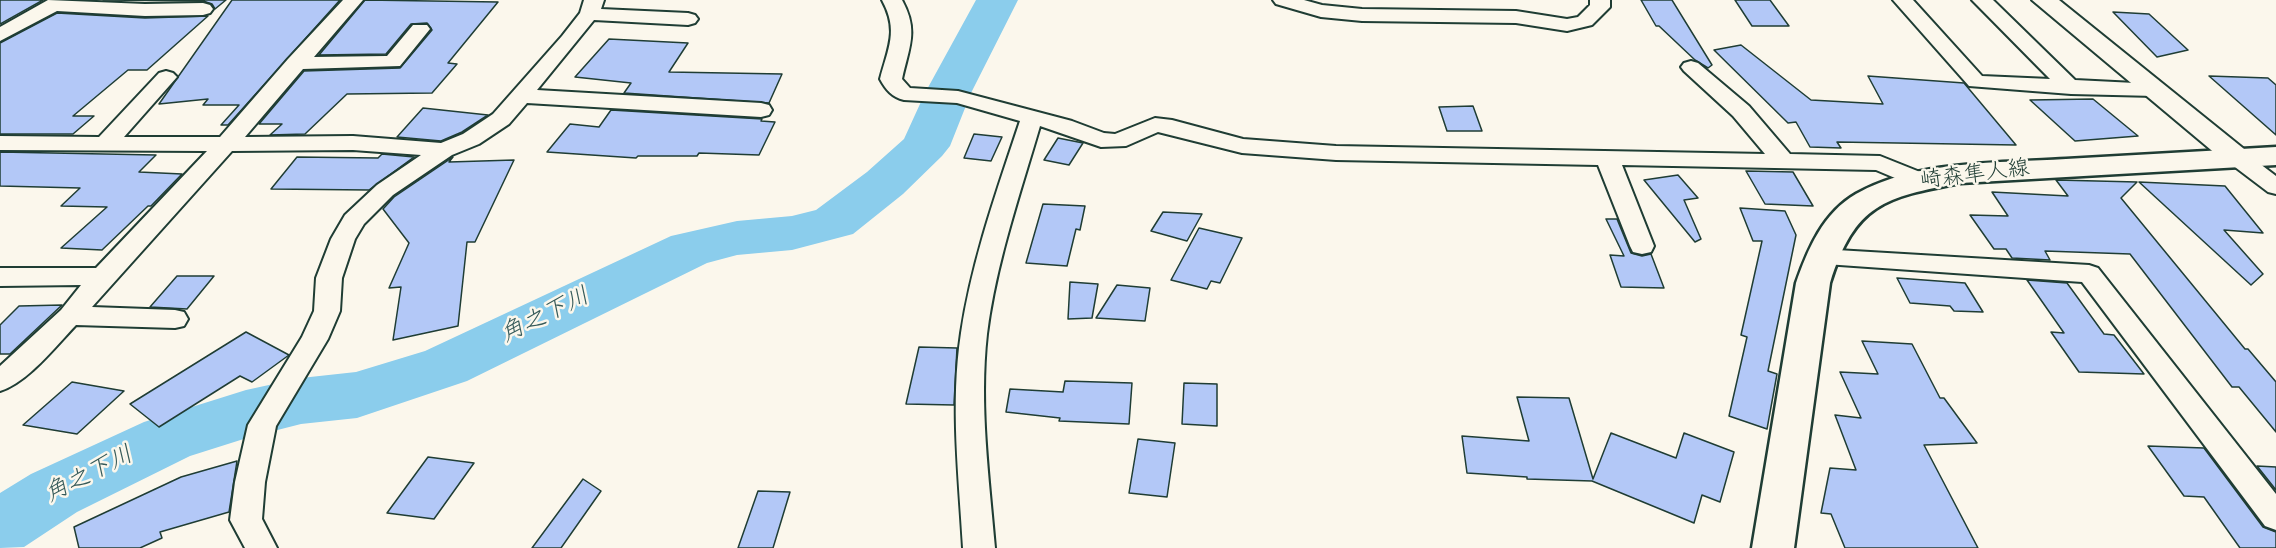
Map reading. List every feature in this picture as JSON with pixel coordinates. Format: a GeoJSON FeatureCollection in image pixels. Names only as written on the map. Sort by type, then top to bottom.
{"type":"FeatureCollection","features":[{"type":"Feature","properties":{"kind":"main road","name":"崎森隼人線"},"geometry":{"type":"LineString","coordinates":[[1773,548],[1813,283],[1820,257],[1833,232],[1852,210],[1886,191],[1961,174],[2191,159],[2276,156]]}},
{"type":"Feature","properties":{"kind":"street"},"geometry":{"type":"LineString","coordinates":[[0,381],[20,365],[70,316],[103,276],[226,144],[352,0]]}},
{"type":"Feature","properties":{"kind":"street"},"geometry":{"type":"LineString","coordinates":[[892,0],[900,12],[905,34],[891,80],[895,87],[904,94],[958,97],[1064,126],[1101,140],[1118,141],[1155,125],[1172,127],[1242,146],[1336,153],[1608,160],[1880,163],[1922,181]]}},
{"type":"Feature","properties":{"kind":"street"},"geometry":{"type":"LineString","coordinates":[[1283,0],[1321,11],[1362,15],[1516,17],[1567,25],[1585,21],[1600,7],[1600,0]]}},
{"type":"Feature","properties":{"kind":"street"},"geometry":{"type":"LineString","coordinates":[[1903,0],[1976,82],[2155,90]]}},
{"type":"Feature","properties":{"kind":"street"},"geometry":{"type":"LineString","coordinates":[[1982,0],[2072,88]]}},
{"type":"Feature","properties":{"kind":"street"},"geometry":{"type":"LineString","coordinates":[[2044,0],[2276,187]]}},
{"type":"Feature","properties":{"kind":"street"},"geometry":{"type":"LineString","coordinates":[[0,35],[59,3],[145,10],[203,9]]}},
{"type":"Feature","properties":{"kind":"street"},"geometry":{"type":"LineString","coordinates":[[261,548],[246,520],[250,482],[262,425],[315,339],[327,311],[329,278],[343,239],[354,220],[385,190],[444,150],[471,139],[501,119],[522,96],[591,7],[688,19]]}},
{"type":"Feature","properties":{"kind":"street"},"geometry":{"type":"LineString","coordinates":[[295,63],[393,62],[420,29]]}},
{"type":"Feature","properties":{"kind":"street"},"geometry":{"type":"LineString","coordinates":[[1691,67],[1741,111],[1783,161]]}},
{"type":"Feature","properties":{"kind":"street"},"geometry":{"type":"LineString","coordinates":[[106,143],[166,77]]}},
{"type":"Feature","properties":{"kind":"street"},"geometry":{"type":"LineString","coordinates":[[522,96],[761,110]]}},
{"type":"Feature","properties":{"kind":"street"},"geometry":{"type":"LineString","coordinates":[[979,548],[970,423],[974,335],[986,267],[1032,118]]}},
{"type":"Feature","properties":{"kind":"street"},"geometry":{"type":"LineString","coordinates":[[0,143],[353,143],[444,150]]}},
{"type":"Feature","properties":{"kind":"street"},"geometry":{"type":"LineString","coordinates":[[1608,160],[1642,246]]}},
{"type":"Feature","properties":{"kind":"street"},"geometry":{"type":"LineString","coordinates":[[1820,257],[2089,274],[2276,517]]}},
{"type":"Feature","properties":{"kind":"street"},"geometry":{"type":"LineString","coordinates":[[0,277],[103,276]]}},
{"type":"Feature","properties":{"kind":"street"},"geometry":{"type":"LineString","coordinates":[[70,316],[175,319]]}},
{"type":"Feature","properties":{"kind":"building"},"geometry":{"type":"Polygon","coordinates":[[[0,0],[43,0],[0,24],[0,0]]]}},
{"type":"Feature","properties":{"kind":"building"},"geometry":{"type":"Polygon","coordinates":[[[103,0],[226,0],[215,9],[212,4],[203,1],[103,0]]]}},
{"type":"Feature","properties":{"kind":"building"},"geometry":{"type":"Polygon","coordinates":[[[232,0],[340,0],[228,125],[221,125],[239,105],[203,105],[208,99],[159,104],[232,0]]]}},
{"type":"Feature","properties":{"kind":"building"},"geometry":{"type":"Polygon","coordinates":[[[365,0],[498,2],[448,63],[457,64],[432,93],[347,94],[305,134],[270,135],[282,124],[259,124],[304,71],[400,68],[432,30],[427,23],[411,24],[386,54],[319,55],[365,0]]]}},
{"type":"Feature","properties":{"kind":"building"},"geometry":{"type":"Polygon","coordinates":[[[1641,0],[1672,0],[1712,65],[1708,68],[1695,60],[1659,26],[1656,26],[1641,0]]]}},
{"type":"Feature","properties":{"kind":"building"},"geometry":{"type":"Polygon","coordinates":[[[1735,0],[1770,0],[1789,26],[1752,26],[1735,0]]]}},
{"type":"Feature","properties":{"kind":"building"},"geometry":{"type":"Polygon","coordinates":[[[2113,12],[2149,14],[2188,50],[2157,57],[2113,12]]]}},
{"type":"Feature","properties":{"kind":"building"},"geometry":{"type":"Polygon","coordinates":[[[57,13],[145,18],[208,16],[147,70],[128,70],[73,116],[94,116],[73,134],[0,134],[0,43],[57,13]]]}},
{"type":"Feature","properties":{"kind":"building"},"geometry":{"type":"Polygon","coordinates":[[[609,39],[688,43],[669,72],[782,74],[769,103],[624,93],[631,83],[575,77],[609,39]]]}},
{"type":"Feature","properties":{"kind":"building"},"geometry":{"type":"Polygon","coordinates":[[[1741,45],[1811,100],[1883,104],[1868,76],[1964,83],[2016,145],[1837,142],[1841,148],[1810,147],[1796,122],[1788,123],[1714,50],[1741,45]]]}},
{"type":"Feature","properties":{"kind":"building"},"geometry":{"type":"Polygon","coordinates":[[[2209,76],[2268,78],[2276,85],[2276,135],[2209,76]]]}},
{"type":"Feature","properties":{"kind":"building"},"geometry":{"type":"Polygon","coordinates":[[[2093,99],[2138,136],[2075,141],[2030,100],[2093,99]]]}},
{"type":"Feature","properties":{"kind":"building"},"geometry":{"type":"Polygon","coordinates":[[[1473,106],[1482,131],[1447,131],[1439,107],[1473,106]]]}},
{"type":"Feature","properties":{"kind":"building"},"geometry":{"type":"Polygon","coordinates":[[[423,108],[488,115],[462,132],[441,141],[397,137],[423,108]]]}},
{"type":"Feature","properties":{"kind":"building"},"geometry":{"type":"Polygon","coordinates":[[[611,110],[762,119],[761,121],[775,122],[759,155],[699,153],[697,156],[638,156],[636,158],[547,152],[570,124],[599,127],[611,110]]]}},
{"type":"Feature","properties":{"kind":"building"},"geometry":{"type":"Polygon","coordinates":[[[974,134],[1002,137],[991,161],[964,158],[974,134]]]}},
{"type":"Feature","properties":{"kind":"building"},"geometry":{"type":"Polygon","coordinates":[[[1058,138],[1083,143],[1069,165],[1044,160],[1058,138]]]}},
{"type":"Feature","properties":{"kind":"building"},"geometry":{"type":"Polygon","coordinates":[[[0,152],[156,155],[139,172],[182,174],[151,206],[148,206],[102,250],[61,248],[107,207],[61,206],[80,188],[0,186],[0,152]]]}},
{"type":"Feature","properties":{"kind":"building"},"geometry":{"type":"Polygon","coordinates":[[[382,154],[414,157],[369,190],[271,189],[297,157],[378,158],[382,154]]]}},
{"type":"Feature","properties":{"kind":"building"},"geometry":{"type":"Polygon","coordinates":[[[453,157],[449,162],[514,160],[475,242],[467,242],[458,326],[393,340],[401,287],[389,288],[409,243],[383,209],[394,197],[453,157]]]}},
{"type":"Feature","properties":{"kind":"building"},"geometry":{"type":"Polygon","coordinates":[[[1746,171],[1793,172],[1813,206],[1765,204],[1746,171]]]}},
{"type":"Feature","properties":{"kind":"building"},"geometry":{"type":"Polygon","coordinates":[[[1678,175],[1698,198],[1684,200],[1701,239],[1695,242],[1644,180],[1678,175]]]}},
{"type":"Feature","properties":{"kind":"building"},"geometry":{"type":"Polygon","coordinates":[[[2056,180],[2137,182],[2121,198],[2245,349],[2248,349],[2276,382],[2276,432],[2239,387],[2232,387],[2130,254],[2045,251],[2050,260],[2012,258],[2006,249],[1994,249],[1970,215],[2008,216],[1992,192],[2068,196],[2056,180]]]}},
{"type":"Feature","properties":{"kind":"building"},"geometry":{"type":"Polygon","coordinates":[[[2139,182],[2225,186],[2263,233],[2224,230],[2263,274],[2251,285],[2139,182]]]}},
{"type":"Feature","properties":{"kind":"building"},"geometry":{"type":"Polygon","coordinates":[[[1043,204],[1085,206],[1080,230],[1076,229],[1067,266],[1026,263],[1043,204]]]}},
{"type":"Feature","properties":{"kind":"building"},"geometry":{"type":"Polygon","coordinates":[[[1740,208],[1785,211],[1796,235],[1768,371],[1777,374],[1767,429],[1729,416],[1747,337],[1741,335],[1762,241],[1753,241],[1740,208]]]}},
{"type":"Feature","properties":{"kind":"building"},"geometry":{"type":"Polygon","coordinates":[[[1163,212],[1202,214],[1187,241],[1151,231],[1163,212]]]}},
{"type":"Feature","properties":{"kind":"building"},"geometry":{"type":"Polygon","coordinates":[[[1606,219],[1617,219],[1631,253],[1642,256],[1651,254],[1664,288],[1621,287],[1610,255],[1624,256],[1606,219]]]}},
{"type":"Feature","properties":{"kind":"building"},"geometry":{"type":"Polygon","coordinates":[[[1199,228],[1242,238],[1220,283],[1211,281],[1207,289],[1171,280],[1199,228]]]}},
{"type":"Feature","properties":{"kind":"building"},"geometry":{"type":"Polygon","coordinates":[[[177,276],[214,276],[187,309],[150,307],[177,276]]]}},
{"type":"Feature","properties":{"kind":"building"},"geometry":{"type":"Polygon","coordinates":[[[1897,278],[1965,283],[1983,312],[1954,311],[1950,306],[1910,303],[1897,278]]]}},
{"type":"Feature","properties":{"kind":"building"},"geometry":{"type":"Polygon","coordinates":[[[2027,280],[2067,283],[2104,334],[2114,335],[2144,374],[2079,372],[2051,332],[2064,333],[2027,280]]]}},
{"type":"Feature","properties":{"kind":"building"},"geometry":{"type":"Polygon","coordinates":[[[1070,282],[1098,284],[1092,318],[1068,319],[1070,282]]]}},
{"type":"Feature","properties":{"kind":"building"},"geometry":{"type":"Polygon","coordinates":[[[1117,285],[1150,288],[1145,321],[1096,318],[1117,285]]]}},
{"type":"Feature","properties":{"kind":"building"},"geometry":{"type":"Polygon","coordinates":[[[62,305],[10,354],[0,354],[0,325],[19,306],[62,305]]]}},
{"type":"Feature","properties":{"kind":"building"},"geometry":{"type":"Polygon","coordinates":[[[246,332],[289,355],[252,382],[240,376],[159,427],[130,404],[246,332]]]}},
{"type":"Feature","properties":{"kind":"building"},"geometry":{"type":"Polygon","coordinates":[[[1862,341],[1912,344],[1940,398],[1944,398],[1977,443],[1924,445],[1978,548],[1845,548],[1831,514],[1821,513],[1830,468],[1856,470],[1835,415],[1861,418],[1840,372],[1878,374],[1862,341]]]}},
{"type":"Feature","properties":{"kind":"building"},"geometry":{"type":"Polygon","coordinates":[[[919,347],[957,348],[954,405],[906,404],[919,347]]]}},
{"type":"Feature","properties":{"kind":"building"},"geometry":{"type":"Polygon","coordinates":[[[1065,381],[1132,383],[1129,424],[1059,421],[1060,418],[1006,412],[1010,389],[1063,392],[1065,381]]]}},
{"type":"Feature","properties":{"kind":"building"},"geometry":{"type":"Polygon","coordinates":[[[72,382],[124,391],[77,434],[23,425],[72,382]]]}},
{"type":"Feature","properties":{"kind":"building"},"geometry":{"type":"Polygon","coordinates":[[[1184,383],[1217,384],[1217,426],[1182,424],[1184,383]]]}},
{"type":"Feature","properties":{"kind":"building"},"geometry":{"type":"Polygon","coordinates":[[[1517,397],[1569,398],[1593,479],[1611,433],[1676,458],[1684,433],[1734,452],[1720,502],[1702,495],[1694,523],[1592,481],[1527,479],[1527,477],[1467,473],[1462,436],[1529,441],[1517,397]]]}},
{"type":"Feature","properties":{"kind":"building"},"geometry":{"type":"Polygon","coordinates":[[[1138,439],[1175,443],[1167,497],[1129,493],[1138,439]]]}},
{"type":"Feature","properties":{"kind":"building"},"geometry":{"type":"Polygon","coordinates":[[[2148,446],[2204,448],[2263,527],[2276,532],[2276,548],[2240,548],[2204,497],[2184,496],[2148,446]]]}},
{"type":"Feature","properties":{"kind":"building"},"geometry":{"type":"Polygon","coordinates":[[[428,457],[474,463],[434,519],[387,513],[428,457]]]}},
{"type":"Feature","properties":{"kind":"building"},"geometry":{"type":"Polygon","coordinates":[[[237,461],[229,512],[160,532],[162,538],[140,548],[79,548],[74,527],[181,477],[237,461]]]}},
{"type":"Feature","properties":{"kind":"building"},"geometry":{"type":"Polygon","coordinates":[[[2257,466],[2276,467],[2276,490],[2257,466]]]}},
{"type":"Feature","properties":{"kind":"building"},"geometry":{"type":"Polygon","coordinates":[[[583,479],[601,491],[561,548],[532,548],[583,479]]]}},
{"type":"Feature","properties":{"kind":"building"},"geometry":{"type":"Polygon","coordinates":[[[758,491],[790,492],[773,548],[738,548],[758,491]]]}},
{"type":"Feature","properties":{"kind":"waterway","name":"角之下川"},"geometry":{"type":"LineString","coordinates":[[0,527],[54,493],[167,439],[246,414],[301,401],[357,395],[446,366],[690,249],[737,238],[792,233],[834,222],[885,183],[925,146],[948,93],[997,0]]}}]}
